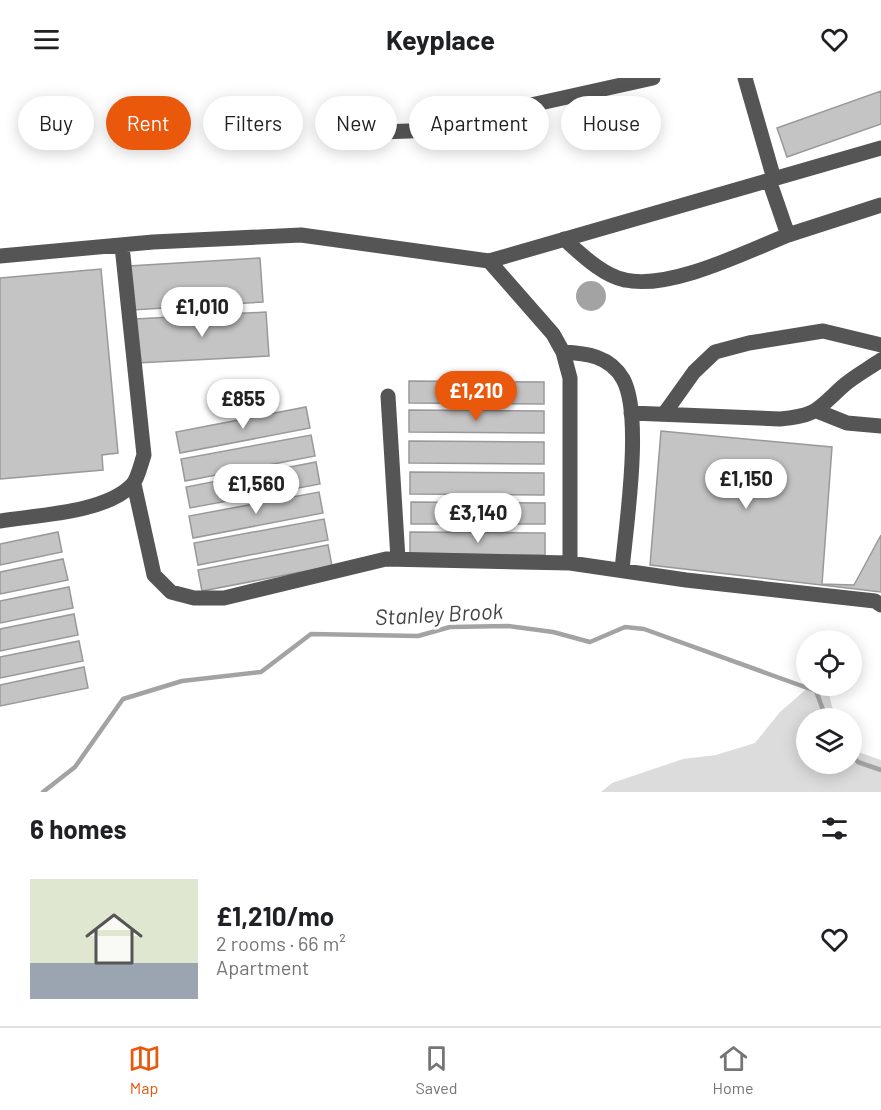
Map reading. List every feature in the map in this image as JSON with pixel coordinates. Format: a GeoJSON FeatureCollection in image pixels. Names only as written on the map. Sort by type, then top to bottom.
{"type":"FeatureCollection","features":[{"type":"Feature","properties":{"kind":"lane"},"geometry":{"type":"LineString","coordinates":[[397,131],[459,128],[479,123],[495,113],[653,78]]}},
{"type":"Feature","properties":{"kind":"lane"},"geometry":{"type":"LineString","coordinates":[[745,78],[788,235]]}},
{"type":"Feature","properties":{"kind":"lane"},"geometry":{"type":"LineString","coordinates":[[0,256],[153,242],[301,236],[489,261],[881,148]]}},
{"type":"Feature","properties":{"kind":"lane"},"geometry":{"type":"LineString","coordinates":[[564,239],[612,276],[624,280],[656,282],[721,262],[788,235],[881,205]]}},
{"type":"Feature","properties":{"kind":"lane"},"geometry":{"type":"LineString","coordinates":[[122,246],[144,455],[134,484],[154,575],[171,592],[194,598],[224,598],[386,559],[570,562],[874,601],[881,605]]}},
{"type":"Feature","properties":{"kind":"lane"},"geometry":{"type":"LineString","coordinates":[[489,261],[540,318],[563,352],[570,378],[570,562]]}},
{"type":"Feature","properties":{"kind":"lane"},"geometry":{"type":"LineString","coordinates":[[664,414],[694,372],[715,352],[749,343],[823,331],[881,345]]}},
{"type":"Feature","properties":{"kind":"lane"},"geometry":{"type":"LineString","coordinates":[[563,352],[589,353],[608,362],[623,379],[631,413],[632,446],[622,570]]}},
{"type":"Feature","properties":{"kind":"lane"},"geometry":{"type":"LineString","coordinates":[[631,413],[780,419],[800,417],[817,411],[843,387],[881,360]]}},
{"type":"Feature","properties":{"kind":"lane"},"geometry":{"type":"LineString","coordinates":[[387,396],[398,559]]}},
{"type":"Feature","properties":{"kind":"lane"},"geometry":{"type":"LineString","coordinates":[[817,411],[847,423],[881,426]]}},
{"type":"Feature","properties":{"kind":"lane"},"geometry":{"type":"LineString","coordinates":[[0,521],[73,510],[110,500],[134,484]]}},
{"type":"Feature","properties":{"kind":"shaded area"},"geometry":{"type":"Polygon","coordinates":[[[591,281],[597,282],[605,290],[605,302],[597,310],[591,311],[585,310],[577,302],[576,296],[577,290],[585,282],[591,281]]]}},
{"type":"Feature","properties":{"kind":"shaded area"},"geometry":{"type":"Polygon","coordinates":[[[798,696],[830,696],[832,708],[796,708],[796,774],[862,774],[862,753],[881,760],[881,792],[601,792],[612,783],[683,759],[716,755],[755,743],[780,712],[798,696]]]}},
{"type":"Feature","properties":{"kind":"building"},"geometry":{"type":"Polygon","coordinates":[[[881,91],[881,124],[787,157],[777,128],[881,91]]]}},
{"type":"Feature","properties":{"kind":"building"},"geometry":{"type":"Polygon","coordinates":[[[260,258],[263,302],[132,310],[129,266],[260,258]]]}},
{"type":"Feature","properties":{"kind":"building"},"geometry":{"type":"Polygon","coordinates":[[[101,269],[118,453],[102,455],[103,470],[0,479],[0,278],[101,269]]]}},
{"type":"Feature","properties":{"kind":"building"},"geometry":{"type":"Polygon","coordinates":[[[266,312],[269,356],[137,363],[135,319],[266,312]]]}},
{"type":"Feature","properties":{"kind":"building"},"geometry":{"type":"Polygon","coordinates":[[[409,381],[544,382],[544,404],[409,403],[409,381]]]}},
{"type":"Feature","properties":{"kind":"building"},"geometry":{"type":"Polygon","coordinates":[[[306,407],[310,428],[180,453],[176,432],[306,407]]]}},
{"type":"Feature","properties":{"kind":"building"},"geometry":{"type":"Polygon","coordinates":[[[409,410],[544,411],[544,433],[409,432],[409,410]]]}},
{"type":"Feature","properties":{"kind":"building"},"geometry":{"type":"Polygon","coordinates":[[[661,431],[832,447],[822,584],[854,585],[881,535],[881,592],[650,565],[661,431]]]}},
{"type":"Feature","properties":{"kind":"building"},"geometry":{"type":"Polygon","coordinates":[[[311,435],[315,456],[185,481],[181,459],[311,435]]]}},
{"type":"Feature","properties":{"kind":"building"},"geometry":{"type":"Polygon","coordinates":[[[409,441],[544,442],[544,464],[409,463],[409,441]]]}},
{"type":"Feature","properties":{"kind":"building"},"geometry":{"type":"Polygon","coordinates":[[[316,462],[320,484],[190,508],[186,487],[316,462]]]}},
{"type":"Feature","properties":{"kind":"building"},"geometry":{"type":"Polygon","coordinates":[[[410,472],[544,473],[544,495],[410,494],[410,472]]]}},
{"type":"Feature","properties":{"kind":"building"},"geometry":{"type":"Polygon","coordinates":[[[319,492],[323,513],[193,538],[189,516],[319,492]]]}},
{"type":"Feature","properties":{"kind":"building"},"geometry":{"type":"Polygon","coordinates":[[[411,502],[545,503],[545,524],[411,524],[411,502]]]}},
{"type":"Feature","properties":{"kind":"building"},"geometry":{"type":"Polygon","coordinates":[[[324,519],[328,540],[198,565],[194,543],[324,519]]]}},
{"type":"Feature","properties":{"kind":"building"},"geometry":{"type":"Polygon","coordinates":[[[58,532],[62,552],[0,565],[0,544],[58,532]]]}},
{"type":"Feature","properties":{"kind":"building"},"geometry":{"type":"Polygon","coordinates":[[[410,532],[545,533],[545,555],[410,554],[410,532]]]}},
{"type":"Feature","properties":{"kind":"building"},"geometry":{"type":"Polygon","coordinates":[[[328,545],[332,566],[202,591],[198,570],[328,545]]]}},
{"type":"Feature","properties":{"kind":"building"},"geometry":{"type":"Polygon","coordinates":[[[63,559],[68,580],[0,594],[0,572],[63,559]]]}},
{"type":"Feature","properties":{"kind":"building"},"geometry":{"type":"Polygon","coordinates":[[[69,587],[73,608],[0,623],[0,601],[69,587]]]}},
{"type":"Feature","properties":{"kind":"building"},"geometry":{"type":"Polygon","coordinates":[[[74,614],[78,635],[0,651],[0,629],[74,614]]]}},
{"type":"Feature","properties":{"kind":"building"},"geometry":{"type":"Polygon","coordinates":[[[79,641],[83,661],[0,678],[0,657],[79,641]]]}},
{"type":"Feature","properties":{"kind":"building"},"geometry":{"type":"Polygon","coordinates":[[[84,667],[88,688],[0,706],[0,685],[84,667]]]}},
{"type":"Feature","properties":{"kind":"waterway","name":"Stanley Brook"},"geometry":{"type":"LineString","coordinates":[[43,792],[75,767],[123,699],[182,681],[261,672],[311,634],[418,636],[450,627],[508,626],[553,632],[590,642],[625,627],[644,629],[816,691],[822,708]]}},
{"type":"Feature","properties":{"kind":"waterway","name":"Stanley Brook"},"geometry":{"type":"LineString","coordinates":[[862,763],[881,770]]}}]}
